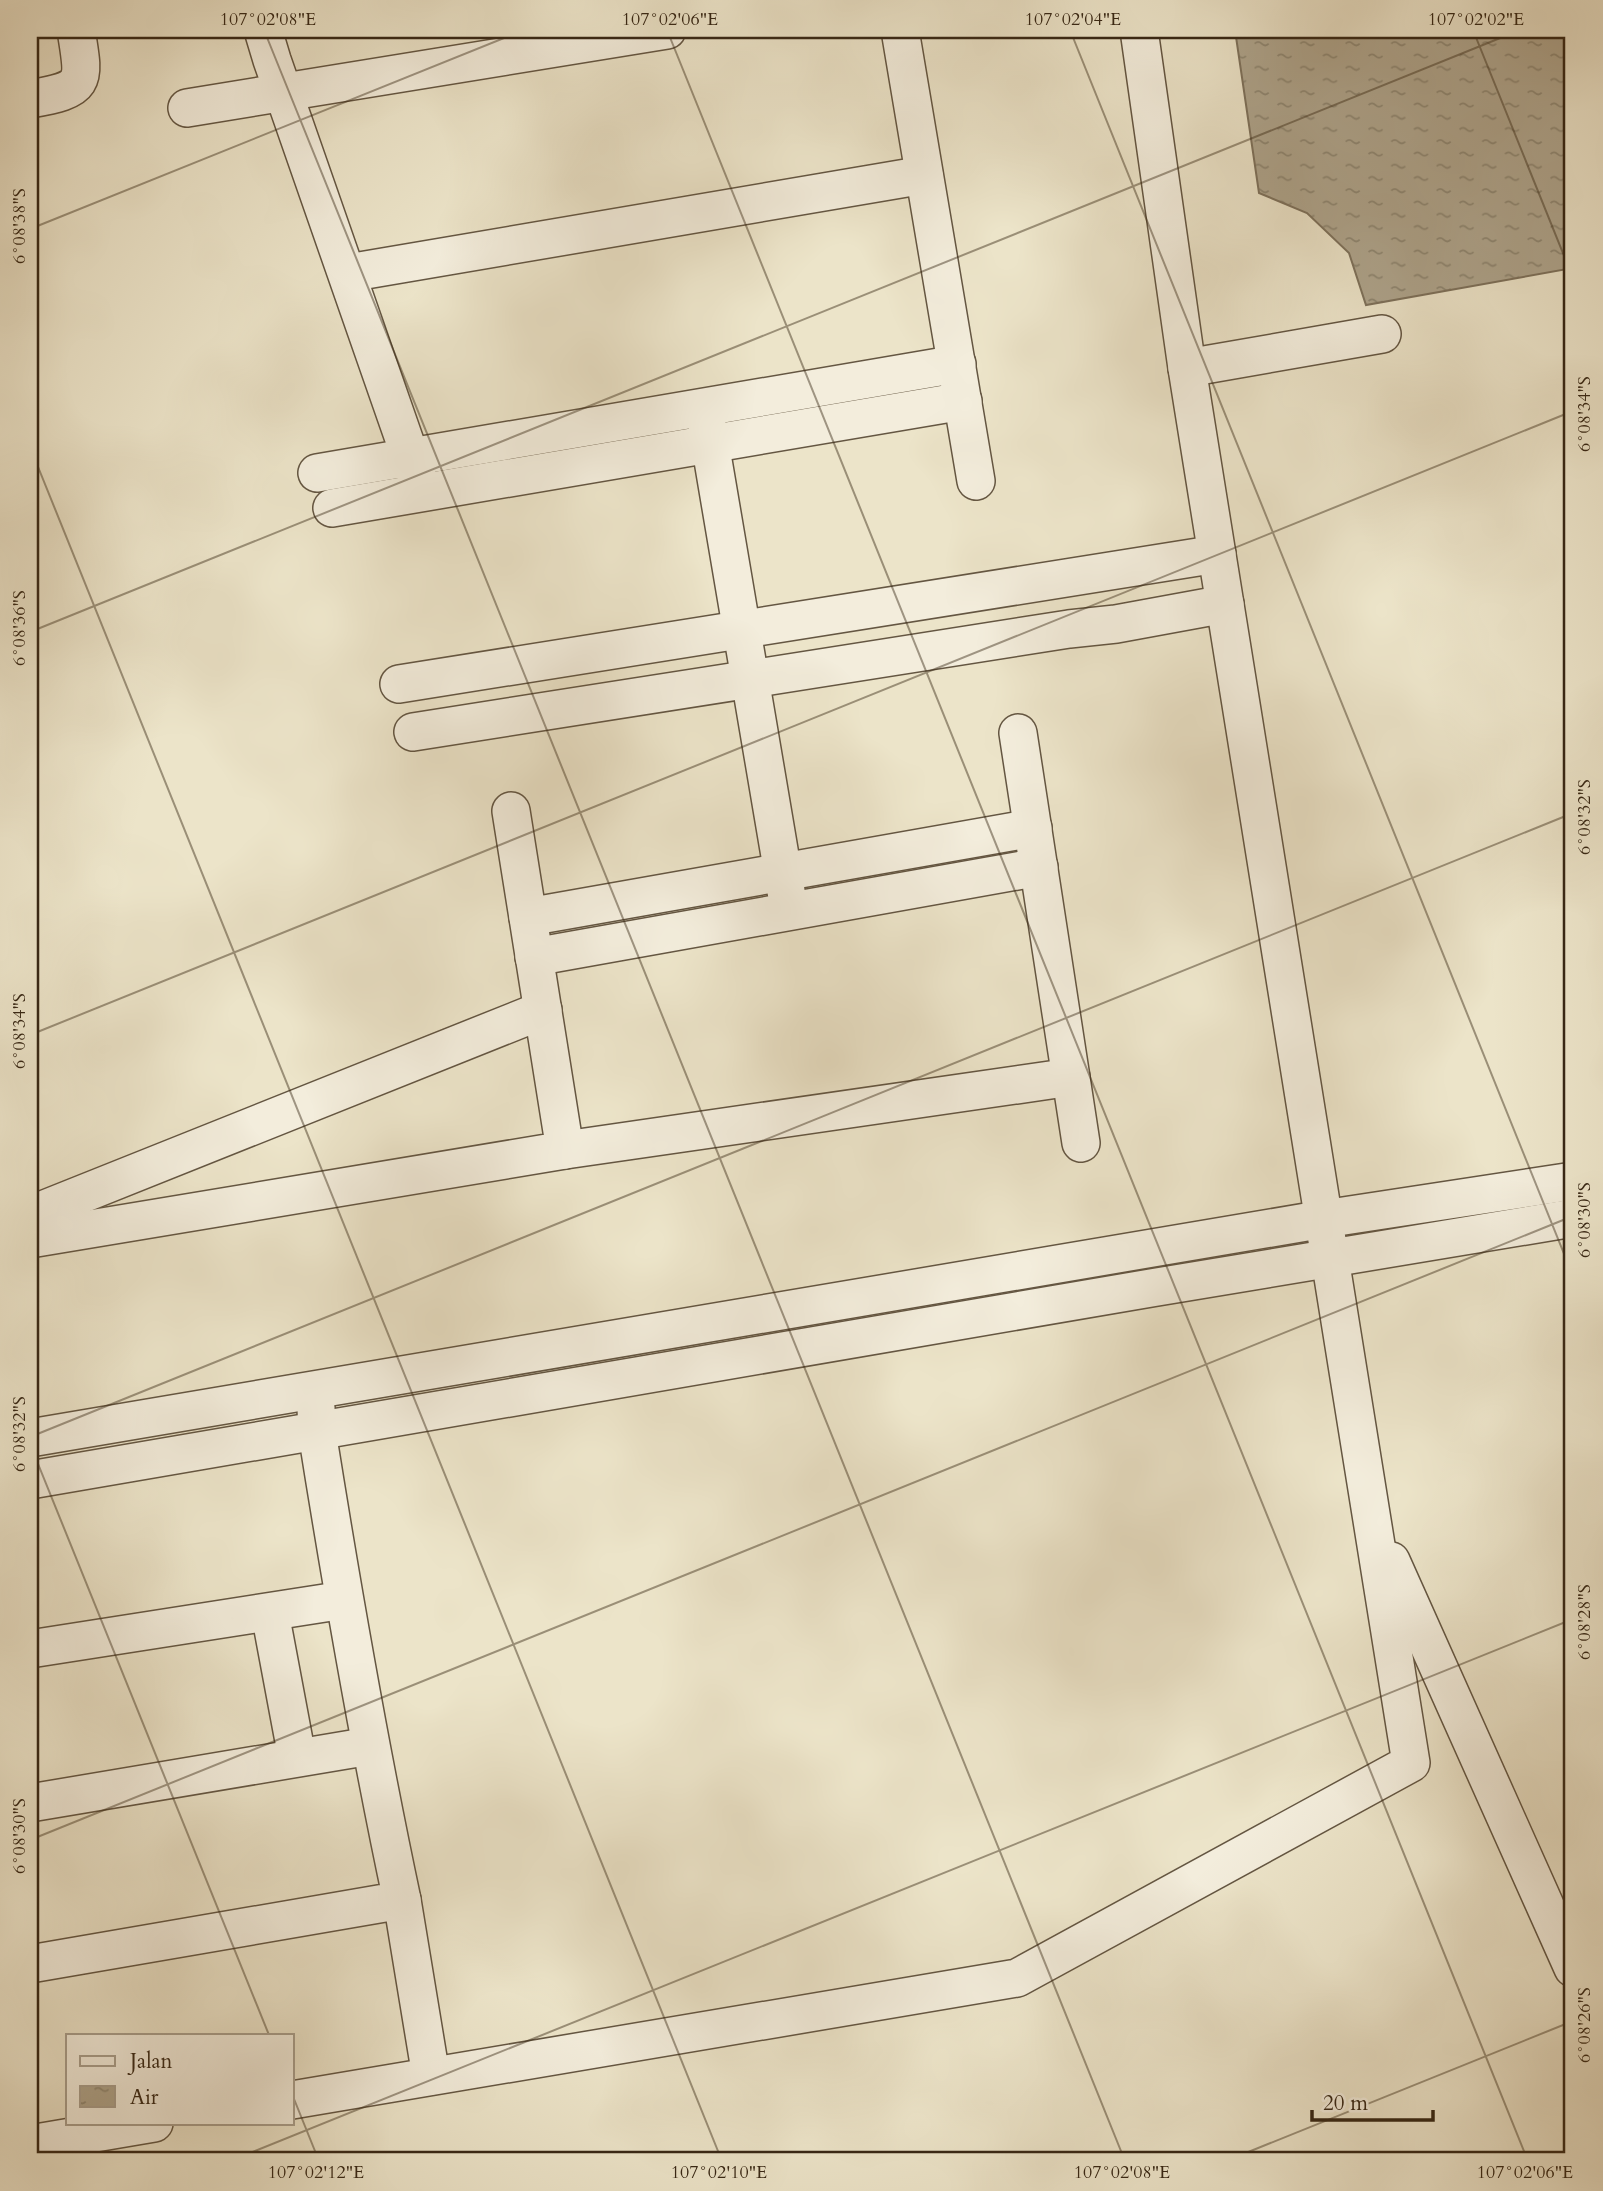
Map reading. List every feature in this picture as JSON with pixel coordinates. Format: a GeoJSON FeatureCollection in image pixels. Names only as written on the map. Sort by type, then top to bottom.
{"type":"FeatureCollection","features":[{"type":"Feature","properties":{"kind":"street"},"geometry":{"type":"LineString","coordinates":[[30,99],[64,93],[78,82],[82,68],[76,30]]}},
{"type":"Feature","properties":{"kind":"street"},"geometry":{"type":"LineString","coordinates":[[264,30],[272,60],[423,492]]}},
{"type":"Feature","properties":{"kind":"street"},"geometry":{"type":"LineString","coordinates":[[187,108],[667,30]]}},
{"type":"Feature","properties":{"kind":"street"},"geometry":{"type":"LineString","coordinates":[[900,30],[976,481]]}},
{"type":"Feature","properties":{"kind":"street"},"geometry":{"type":"LineString","coordinates":[[294,2100],[1017,1978],[1411,1763],[1187,368],[1139,30]]}},
{"type":"Feature","properties":{"kind":"street"},"geometry":{"type":"LineString","coordinates":[[348,273],[924,175]]}},
{"type":"Feature","properties":{"kind":"street"},"geometry":{"type":"LineString","coordinates":[[1187,368],[1382,334]]}},
{"type":"Feature","properties":{"kind":"street"},"geometry":{"type":"LineString","coordinates":[[317,473],[957,364]]}},
{"type":"Feature","properties":{"kind":"street"},"geometry":{"type":"LineString","coordinates":[[332,508],[963,401]]}},
{"type":"Feature","properties":{"kind":"street"},"geometry":{"type":"LineString","coordinates":[[704,408],[790,911]]}},
{"type":"Feature","properties":{"kind":"street"},"geometry":{"type":"LineString","coordinates":[[399,684],[1217,554]]}},
{"type":"Feature","properties":{"kind":"street"},"geometry":{"type":"LineString","coordinates":[[1060,579],[1069,629]]}},
{"type":"Feature","properties":{"kind":"street"},"geometry":{"type":"LineString","coordinates":[[412,732],[1069,629],[1116,624],[1225,604]]}},
{"type":"Feature","properties":{"kind":"street"},"geometry":{"type":"LineString","coordinates":[[1018,733],[1081,1143]]}},
{"type":"Feature","properties":{"kind":"street"},"geometry":{"type":"LineString","coordinates":[[510,811],[565,1150]]}},
{"type":"Feature","properties":{"kind":"street"},"geometry":{"type":"LineString","coordinates":[[528,916],[1033,828]]}},
{"type":"Feature","properties":{"kind":"street"},"geometry":{"type":"LineString","coordinates":[[534,957],[1039,867]]}},
{"type":"Feature","properties":{"kind":"street"},"geometry":{"type":"LineString","coordinates":[[30,1215],[543,1010]]}},
{"type":"Feature","properties":{"kind":"street"},"geometry":{"type":"LineString","coordinates":[[30,1239],[565,1150],[1071,1077]]}},
{"type":"Feature","properties":{"kind":"street"},"geometry":{"type":"LineString","coordinates":[[30,1438],[1324,1219],[1573,1181]]}},
{"type":"Feature","properties":{"kind":"street"},"geometry":{"type":"LineString","coordinates":[[30,1480],[1330,1257],[1573,1218]]}},
{"type":"Feature","properties":{"kind":"street"},"geometry":{"type":"LineString","coordinates":[[316,1390],[317,1432],[344,1600],[401,1900],[431,2076]]}},
{"type":"Feature","properties":{"kind":"street"},"geometry":{"type":"LineString","coordinates":[[1371,1516],[1573,1968]]}},
{"type":"Feature","properties":{"kind":"street"},"geometry":{"type":"LineString","coordinates":[[30,1649],[344,1600]]}},
{"type":"Feature","properties":{"kind":"street"},"geometry":{"type":"LineString","coordinates":[[270,1613],[298,1757]]}},
{"type":"Feature","properties":{"kind":"street"},"geometry":{"type":"LineString","coordinates":[[30,1803],[370,1746]]}},
{"type":"Feature","properties":{"kind":"street"},"geometry":{"type":"LineString","coordinates":[[30,1964],[401,1900]]}},
{"type":"Feature","properties":{"kind":"street"},"geometry":{"type":"LineString","coordinates":[[30,2144],[148,2124]]}},
{"type":"Feature","properties":{"kind":"water"},"geometry":{"type":"Polygon","coordinates":[[[1235,30],[1573,30],[1573,268],[1366,305],[1349,253],[1307,213],[1259,193],[1235,30]]]}}]}
